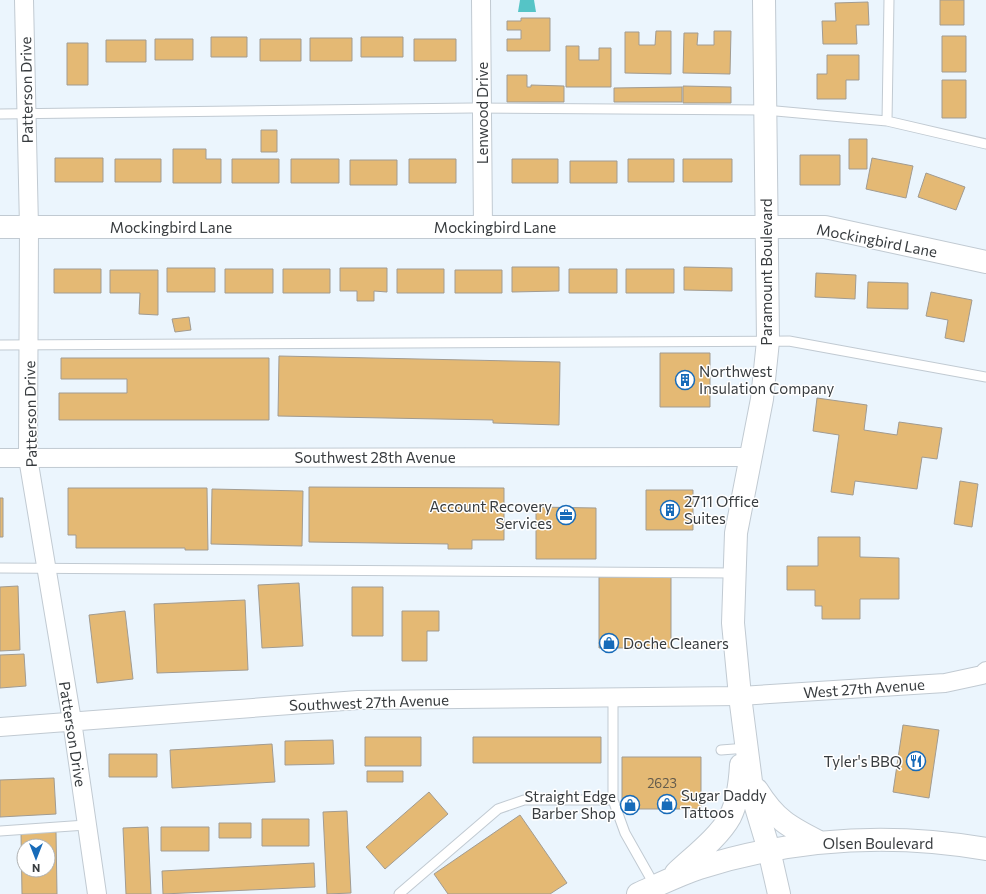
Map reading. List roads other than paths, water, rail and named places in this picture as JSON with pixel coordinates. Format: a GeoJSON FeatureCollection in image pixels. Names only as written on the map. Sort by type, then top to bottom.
{"type":"FeatureCollection","features":[{"type":"Feature","properties":{"kind":"main road","name":"Paramount Boulevard"},"geometry":{"type":"LineString","coordinates":[[764,0],[768,340],[762,399],[736,532],[733,623],[744,742],[754,797],[769,850],[779,894]]}},
{"type":"Feature","properties":{"kind":"main road","name":"Mockingbird Lane"},"geometry":{"type":"LineString","coordinates":[[0,227],[825,227],[986,262]]}},
{"type":"Feature","properties":{"kind":"main road"},"geometry":{"type":"LineString","coordinates":[[654,887],[718,832],[730,817],[740,788],[744,742]]}},
{"type":"Feature","properties":{"kind":"main road"},"geometry":{"type":"LineString","coordinates":[[751,781],[768,808],[780,819],[791,828],[820,842]]}},
{"type":"Feature","properties":{"kind":"main road","name":"Olsen Boulevard"},"geometry":{"type":"LineString","coordinates":[[769,850],[820,842],[902,840],[986,850]]}},
{"type":"Feature","properties":{"kind":"main road"},"geometry":{"type":"LineString","coordinates":[[654,887],[698,869],[769,850]]}},
{"type":"Feature","properties":{"kind":"street","name":"Patterson Drive"},"geometry":{"type":"LineString","coordinates":[[24,0],[29,227],[28,458],[72,721],[97,894]]}},
{"type":"Feature","properties":{"kind":"street","name":"Lenwood Drive"},"geometry":{"type":"LineString","coordinates":[[481,0],[483,226]]}},
{"type":"Feature","properties":{"kind":"street","name":"Southwest 28th Avenue"},"geometry":{"type":"LineString","coordinates":[[0,458],[750,457]]}},
{"type":"Feature","properties":{"kind":"street","name":"West 27th Avenue"},"geometry":{"type":"LineString","coordinates":[[740,696],[945,683],[982,675],[986,671]]}},
{"type":"Feature","properties":{"kind":"street","name":"Southwest 27th Avenue"},"geometry":{"type":"LineString","coordinates":[[0,727],[358,700],[740,696]]}},
{"type":"Feature","properties":{"kind":"lane"},"geometry":{"type":"LineString","coordinates":[[887,121],[889,0]]}},
{"type":"Feature","properties":{"kind":"lane"},"geometry":{"type":"LineString","coordinates":[[0,114],[482,108],[765,110],[887,121],[986,144]]}},
{"type":"Feature","properties":{"kind":"lane"},"geometry":{"type":"LineString","coordinates":[[0,345],[768,340],[789,341],[986,377]]}},
{"type":"Feature","properties":{"kind":"lane"},"geometry":{"type":"LineString","coordinates":[[0,568],[734,573]]}},
{"type":"Feature","properties":{"kind":"lane"},"geometry":{"type":"LineString","coordinates":[[613,697],[613,800],[625,833],[654,887]]}},
{"type":"Feature","properties":{"kind":"lane"},"geometry":{"type":"LineString","coordinates":[[720,750],[744,742]]}},
{"type":"Feature","properties":{"kind":"lane"},"geometry":{"type":"LineString","coordinates":[[399,894],[498,809],[524,800],[613,800]]}},
{"type":"Feature","properties":{"kind":"lane"},"geometry":{"type":"LineString","coordinates":[[0,831],[86,825]]}},
{"type":"Feature","properties":{"kind":"water"},"geometry":{"type":"Polygon","coordinates":[[[520,0],[534,0],[536,12],[518,12],[520,0]]]}},
{"type":"Feature","properties":{"kind":"place","name":"Northwest Insulation Company"},"geometry":{"type":"Point","coordinates":[685,380]}},
{"type":"Feature","properties":{"kind":"place","name":"2711 Office Suites"},"geometry":{"type":"Point","coordinates":[670,510]}},
{"type":"Feature","properties":{"kind":"place","name":"Account Recovery Services"},"geometry":{"type":"Point","coordinates":[566,515]}},
{"type":"Feature","properties":{"kind":"place","name":"Doche Cleaners"},"geometry":{"type":"Point","coordinates":[609,643]}},
{"type":"Feature","properties":{"kind":"place","name":"Tyler's BBQ"},"geometry":{"type":"Point","coordinates":[916,761]}},
{"type":"Feature","properties":{"kind":"place","name":"Sugar Daddy Tattoos"},"geometry":{"type":"Point","coordinates":[667,804]}},
{"type":"Feature","properties":{"kind":"place","name":"Straight Edge Barber Shop"},"geometry":{"type":"Point","coordinates":[630,805]}}]}
